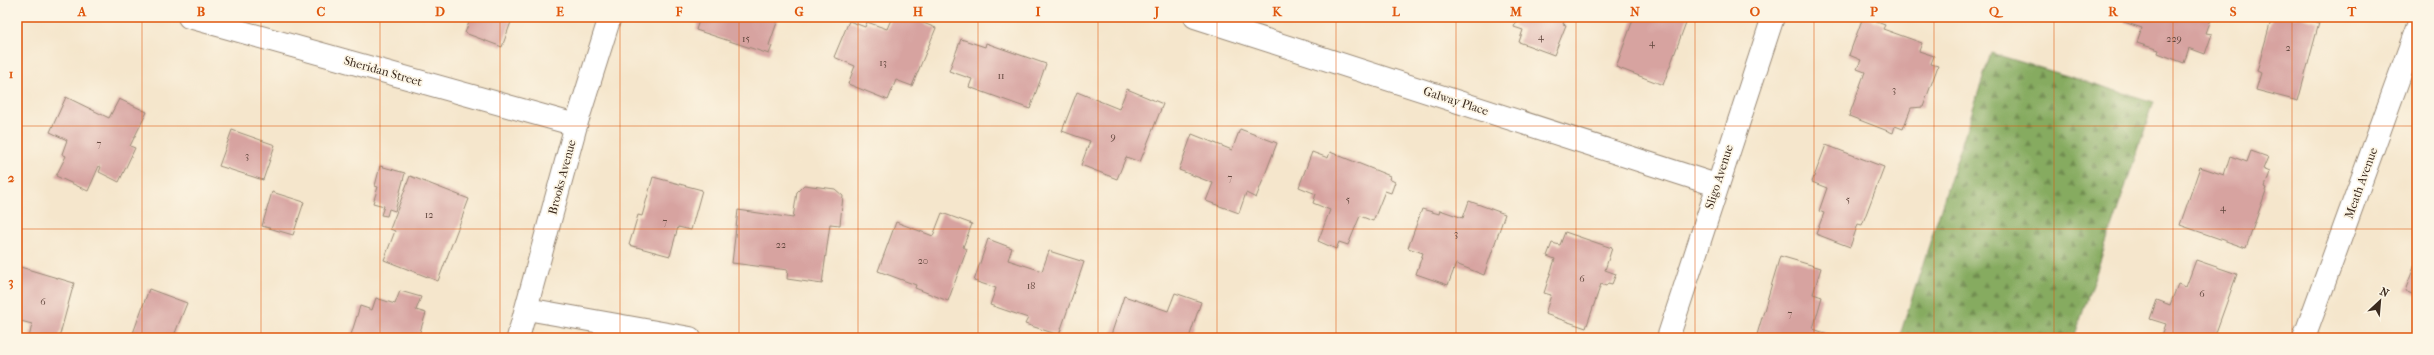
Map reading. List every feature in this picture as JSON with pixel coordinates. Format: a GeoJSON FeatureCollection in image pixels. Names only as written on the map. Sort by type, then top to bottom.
{"type":"FeatureCollection","features":[{"type":"Feature","properties":{"kind":"street","name":"Sheridan Street"},"geometry":{"type":"LineString","coordinates":[[189,17],[576,125]]}},
{"type":"Feature","properties":{"kind":"street","name":"Brooks Avenue"},"geometry":{"type":"LineString","coordinates":[[518,338],[576,125],[610,17]]}},
{"type":"Feature","properties":{"kind":"street","name":"Galway Place"},"geometry":{"type":"LineString","coordinates":[[1195,17],[1716,186]]}},
{"type":"Feature","properties":{"kind":"street","name":"Sligo Avenue"},"geometry":{"type":"LineString","coordinates":[[1668,338],[1716,186],[1773,17]]}},
{"type":"Feature","properties":{"kind":"street","name":"Meath Avenue"},"geometry":{"type":"LineString","coordinates":[[2304,338],[2417,28]]}},
{"type":"Feature","properties":{"kind":"street"},"geometry":{"type":"LineString","coordinates":[[527,309],[690,338]]}},
{"type":"Feature","properties":{"kind":"green space"},"geometry":{"type":"Polygon","coordinates":[[[1991,53],[2154,102],[2074,338],[1899,338],[1991,53]]]}},
{"type":"Feature","properties":{"kind":"building"},"geometry":{"type":"Polygon","coordinates":[[[471,17],[507,17],[506,20],[511,22],[502,47],[465,33],[471,17]]]}},
{"type":"Feature","properties":{"kind":"building"},"geometry":{"type":"Polygon","coordinates":[[[700,17],[779,17],[769,45],[772,46],[769,54],[696,30],[700,17]]]}},
{"type":"Feature","properties":{"kind":"building"},"geometry":{"type":"Polygon","coordinates":[[[892,17],[908,17],[936,28],[912,86],[896,80],[888,100],[848,84],[855,66],[834,57],[849,21],[865,27],[867,22],[887,29],[892,17]]]}},
{"type":"Feature","properties":{"kind":"building"},"geometry":{"type":"Polygon","coordinates":[[[1518,17],[1566,17],[1563,24],[1566,25],[1554,55],[1519,42],[1523,30],[1514,27],[1518,17]]]}},
{"type":"Feature","properties":{"kind":"building"},"geometry":{"type":"Polygon","coordinates":[[[1634,17],[1688,17],[1663,85],[1616,67],[1634,17]]]}},
{"type":"Feature","properties":{"kind":"building"},"geometry":{"type":"Polygon","coordinates":[[[1863,17],[1885,25],[1883,29],[1922,43],[1919,51],[1934,56],[1931,64],[1938,66],[1923,107],[1911,108],[1903,129],[1895,126],[1893,133],[1849,116],[1865,72],[1857,69],[1861,60],[1849,55],[1863,17]]]}},
{"type":"Feature","properties":{"kind":"building"},"geometry":{"type":"Polygon","coordinates":[[[2126,17],[2212,17],[2206,33],[2212,34],[2205,54],[2189,48],[2184,63],[2158,53],[2159,50],[2137,43],[2142,28],[2124,22],[2126,17]]]}},
{"type":"Feature","properties":{"kind":"building"},"geometry":{"type":"Polygon","coordinates":[[[2272,17],[2299,17],[2319,23],[2298,101],[2256,90],[2261,73],[2257,71],[2272,17]]]}},
{"type":"Feature","properties":{"kind":"building"},"geometry":{"type":"Polygon","coordinates":[[[961,39],[985,47],[986,43],[1046,64],[1030,109],[969,87],[972,79],[949,71],[961,39]]]}},
{"type":"Feature","properties":{"kind":"building"},"geometry":{"type":"Polygon","coordinates":[[[1127,89],[1163,104],[1140,162],[1126,157],[1117,179],[1081,165],[1090,141],[1062,131],[1077,92],[1119,109],[1127,89]]]}},
{"type":"Feature","properties":{"kind":"building"},"geometry":{"type":"Polygon","coordinates":[[[66,97],[109,118],[119,99],[147,112],[130,146],[135,148],[119,182],[99,172],[101,167],[99,166],[88,191],[56,176],[66,156],[62,154],[67,140],[50,132],[66,97]]]}},
{"type":"Feature","properties":{"kind":"building"},"geometry":{"type":"Polygon","coordinates":[[[1240,129],[1277,143],[1256,198],[1246,193],[1239,213],[1206,201],[1213,183],[1179,170],[1192,134],[1232,150],[1240,129]]]}},
{"type":"Feature","properties":{"kind":"building"},"geometry":{"type":"Polygon","coordinates":[[[232,130],[275,145],[263,180],[219,166],[232,130]]]}},
{"type":"Feature","properties":{"kind":"building"},"geometry":{"type":"Polygon","coordinates":[[[1826,145],[1884,167],[1862,225],[1858,224],[1850,247],[1816,234],[1824,213],[1819,211],[1827,188],[1812,182],[1826,145]]]}},
{"type":"Feature","properties":{"kind":"building"},"geometry":{"type":"Polygon","coordinates":[[[2251,151],[2268,157],[2263,169],[2270,172],[2265,187],[2267,188],[2246,248],[2180,225],[2200,167],[2224,175],[2230,156],[2247,162],[2251,151]]]}},
{"type":"Feature","properties":{"kind":"building"},"geometry":{"type":"Polygon","coordinates":[[[1312,152],[1328,158],[1330,152],[1390,176],[1389,179],[1395,182],[1391,193],[1385,191],[1373,221],[1360,216],[1348,245],[1339,242],[1336,249],[1318,241],[1330,210],[1313,203],[1316,194],[1299,187],[1312,152]]]}},
{"type":"Feature","properties":{"kind":"building"},"geometry":{"type":"Polygon","coordinates":[[[380,166],[405,173],[395,211],[389,209],[387,216],[381,215],[384,206],[373,203],[378,187],[375,186],[380,166]]]}},
{"type":"Feature","properties":{"kind":"building"},"geometry":{"type":"Polygon","coordinates":[[[410,176],[469,199],[438,281],[384,260],[395,231],[390,229],[410,176]]]}},
{"type":"Feature","properties":{"kind":"building"},"geometry":{"type":"Polygon","coordinates":[[[653,177],[702,190],[691,230],[678,227],[670,256],[629,245],[638,215],[642,216],[653,177]]]}},
{"type":"Feature","properties":{"kind":"building"},"geometry":{"type":"Polygon","coordinates":[[[804,185],[835,189],[843,196],[840,225],[830,224],[822,284],[787,279],[788,270],[732,263],[738,210],[793,218],[797,192],[804,185]]]}},
{"type":"Feature","properties":{"kind":"building"},"geometry":{"type":"Polygon","coordinates":[[[272,192],[304,202],[293,235],[262,226],[272,192]]]}},
{"type":"Feature","properties":{"kind":"building"},"geometry":{"type":"Polygon","coordinates":[[[1469,201],[1505,214],[1484,275],[1456,264],[1448,285],[1416,274],[1423,253],[1408,248],[1422,209],[1439,214],[1440,210],[1463,218],[1469,201]]]}},
{"type":"Feature","properties":{"kind":"building"},"geometry":{"type":"Polygon","coordinates":[[[942,213],[972,224],[963,247],[967,249],[948,301],[915,288],[916,285],[878,271],[896,222],[933,236],[942,213]]]}},
{"type":"Feature","properties":{"kind":"building"},"geometry":{"type":"Polygon","coordinates":[[[1565,232],[1612,248],[1605,270],[1616,274],[1612,284],[1608,283],[1606,286],[1601,284],[1586,328],[1545,314],[1551,295],[1544,293],[1555,259],[1547,256],[1552,243],[1560,245],[1565,232]]]}},
{"type":"Feature","properties":{"kind":"building"},"geometry":{"type":"Polygon","coordinates":[[[988,239],[1012,248],[1008,260],[1042,271],[1049,251],[1084,262],[1059,335],[1025,324],[1028,318],[990,305],[996,288],[974,281],[988,239]]]}},
{"type":"Feature","properties":{"kind":"building"},"geometry":{"type":"Polygon","coordinates":[[[1780,256],[1821,268],[1813,294],[1822,297],[1813,329],[1834,336],[1834,338],[1756,338],[1780,256]]]}},
{"type":"Feature","properties":{"kind":"building"},"geometry":{"type":"Polygon","coordinates":[[[2417,259],[2417,296],[2405,291],[2417,259]]]}},
{"type":"Feature","properties":{"kind":"building"},"geometry":{"type":"Polygon","coordinates":[[[2196,260],[2237,274],[2214,338],[2161,338],[2166,324],[2150,319],[2157,300],[2170,305],[2178,284],[2186,287],[2196,260]]]}},
{"type":"Feature","properties":{"kind":"building"},"geometry":{"type":"Polygon","coordinates":[[[17,266],[74,283],[59,338],[29,338],[32,324],[17,320],[17,266]]]}},
{"type":"Feature","properties":{"kind":"building"},"geometry":{"type":"Polygon","coordinates":[[[149,289],[187,303],[173,338],[132,336],[149,289]]]}},
{"type":"Feature","properties":{"kind":"building"},"geometry":{"type":"Polygon","coordinates":[[[400,291],[421,297],[416,310],[426,313],[418,338],[350,338],[360,306],[372,310],[376,298],[395,304],[400,291]]]}},
{"type":"Feature","properties":{"kind":"building"},"geometry":{"type":"Polygon","coordinates":[[[1175,293],[1201,302],[1189,338],[1110,338],[1124,296],[1168,311],[1175,293]]]}}]}
